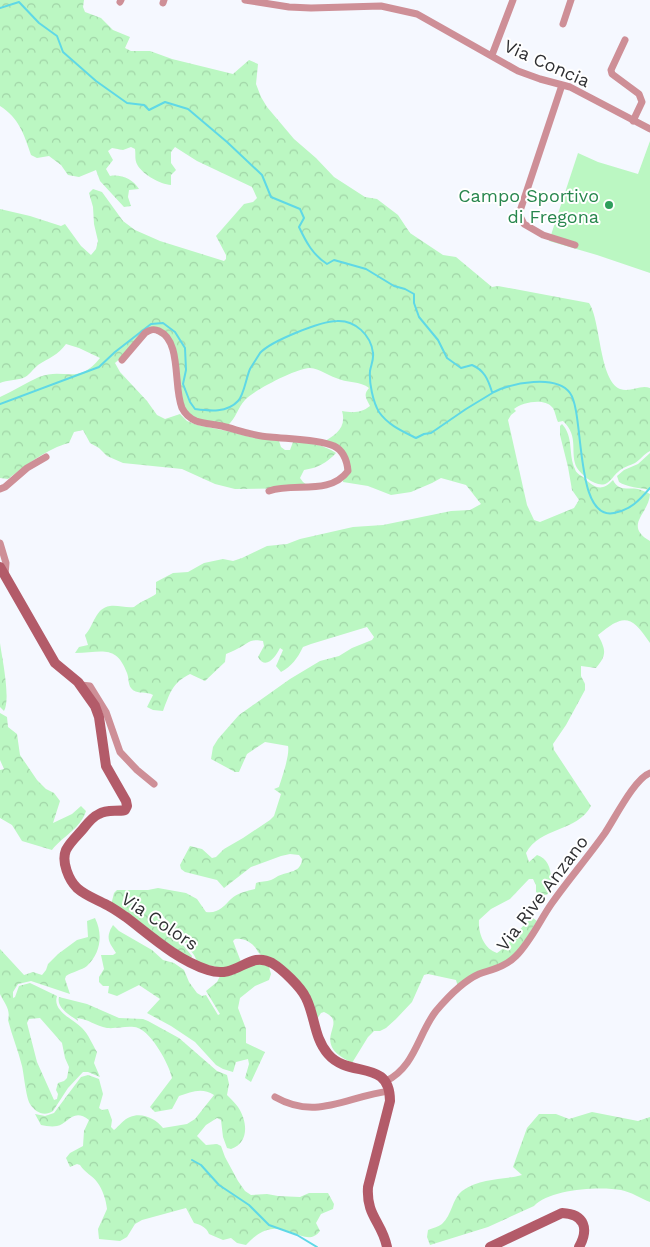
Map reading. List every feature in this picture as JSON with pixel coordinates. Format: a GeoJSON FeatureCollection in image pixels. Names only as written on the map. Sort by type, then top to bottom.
{"type":"FeatureCollection","features":[{"type":"Feature","properties":{"kind":"street","name":"Via Concia"},"geometry":{"type":"LineString","coordinates":[[245,0],[288,7],[311,8],[362,5],[396,8],[417,14],[529,75],[579,91],[650,129]]}},
{"type":"Feature","properties":{"kind":"street"},"geometry":{"type":"LineString","coordinates":[[492,56],[513,0]]}},
{"type":"Feature","properties":{"kind":"street"},"geometry":{"type":"LineString","coordinates":[[563,24],[572,0]]}},
{"type":"Feature","properties":{"kind":"street","name":"Via Concia"},"geometry":{"type":"LineString","coordinates":[[625,40],[611,70],[612,74],[639,94],[642,102],[633,121]]}},
{"type":"Feature","properties":{"kind":"street"},"geometry":{"type":"LineString","coordinates":[[562,85],[519,214],[524,224],[543,235],[575,245]]}},
{"type":"Feature","properties":{"kind":"street"},"geometry":{"type":"LineString","coordinates":[[122,360],[145,333],[149,330],[157,330],[165,334],[173,348],[176,358],[179,396],[182,408],[188,416],[196,421],[250,434],[317,442],[336,447],[345,456],[348,471],[343,478],[330,485],[269,491]]}},
{"type":"Feature","properties":{"kind":"street"},"geometry":{"type":"LineString","coordinates":[[0,489],[27,468],[46,457]]}},
{"type":"Feature","properties":{"kind":"street"},"geometry":{"type":"LineString","coordinates":[[0,543],[6,562],[3,571]]}},
{"type":"Feature","properties":{"kind":"street","name":"Via Colors"},"geometry":{"type":"LineString","coordinates":[[3,571],[55,663],[81,685],[95,706],[99,717],[106,766],[126,801],[127,806],[124,810],[97,814],[72,842],[65,854],[66,868],[71,882],[84,894],[115,910],[169,949],[202,968],[223,973],[229,972],[250,961],[261,959],[278,967],[298,986],[306,997],[320,1043],[329,1056],[346,1066],[375,1073],[388,1086]]}},
{"type":"Feature","properties":{"kind":"street"},"geometry":{"type":"LineString","coordinates":[[81,685],[90,686],[98,696],[106,712],[120,752],[154,784]]}},
{"type":"Feature","properties":{"kind":"street","name":"Via Rive Anzano"},"geometry":{"type":"LineString","coordinates":[[388,1086],[410,1059],[419,1038],[436,1012],[455,992],[469,980],[480,974],[500,968],[518,955],[553,901],[604,834],[636,784],[642,777],[650,773]]}},
{"type":"Feature","properties":{"kind":"street"},"geometry":{"type":"LineString","coordinates":[[275,1097],[300,1108],[315,1108],[378,1092],[388,1086],[390,1101],[368,1187],[367,1199],[369,1208],[384,1236],[387,1247]]}},
{"type":"Feature","properties":{"kind":"street"},"geometry":{"type":"LineString","coordinates":[[490,1247],[562,1213],[572,1214],[583,1222],[584,1237],[579,1247]]}},
{"type":"Feature","properties":{"kind":"green space"},"geometry":{"type":"Polygon","coordinates":[[[0,0],[84,0],[83,7],[85,12],[101,18],[113,30],[130,37],[125,48],[131,51],[150,51],[172,59],[233,74],[249,60],[258,64],[256,84],[267,107],[294,139],[334,177],[365,197],[377,199],[398,215],[410,233],[443,255],[456,257],[492,287],[498,286],[589,303],[596,323],[604,363],[613,383],[624,390],[643,387],[650,388],[650,451],[635,463],[620,470],[608,482],[603,484],[590,481],[577,468],[571,433],[563,421],[558,422],[553,408],[548,404],[533,402],[523,404],[514,409],[516,411],[508,420],[527,505],[534,520],[540,522],[574,508],[579,500],[572,490],[560,435],[560,426],[562,424],[570,440],[573,463],[578,474],[594,486],[605,486],[613,480],[621,488],[638,489],[650,494],[649,501],[638,524],[638,530],[650,541],[650,643],[632,622],[626,620],[614,623],[598,635],[603,645],[604,656],[596,668],[581,666],[581,676],[585,684],[585,690],[553,744],[554,750],[591,806],[577,821],[540,838],[526,853],[529,862],[537,855],[546,861],[549,866],[551,883],[548,894],[542,896],[536,892],[536,885],[533,879],[529,879],[510,899],[491,909],[479,920],[485,944],[497,953],[533,918],[537,921],[521,946],[502,963],[458,987],[456,980],[428,974],[424,975],[412,1002],[386,1028],[374,1031],[368,1037],[352,1063],[333,1049],[330,1038],[333,1019],[324,1012],[317,1019],[311,1005],[249,942],[242,939],[235,939],[233,941],[241,962],[226,969],[198,963],[194,955],[160,912],[158,915],[192,956],[191,959],[111,905],[114,893],[117,890],[148,890],[158,888],[186,893],[197,899],[206,912],[214,912],[236,895],[255,889],[256,883],[271,880],[294,871],[299,867],[302,859],[299,855],[281,856],[251,867],[224,888],[217,880],[185,872],[181,869],[180,865],[190,846],[202,849],[212,858],[216,857],[224,849],[270,820],[274,816],[281,794],[274,789],[279,787],[287,760],[288,746],[265,742],[247,754],[239,772],[235,772],[211,759],[213,747],[218,739],[239,715],[290,679],[320,661],[339,656],[352,648],[372,640],[374,637],[367,627],[303,647],[294,662],[281,672],[276,666],[283,650],[280,648],[271,661],[264,663],[258,657],[264,646],[263,641],[252,641],[226,654],[225,662],[205,681],[190,674],[184,677],[175,685],[163,711],[147,707],[153,695],[131,688],[123,664],[112,653],[100,651],[75,653],[79,647],[88,645],[85,635],[101,610],[110,606],[134,607],[156,594],[156,582],[173,573],[188,572],[204,563],[223,559],[233,561],[267,546],[287,544],[300,539],[353,527],[383,525],[451,511],[470,510],[481,504],[466,485],[441,478],[411,492],[391,495],[368,486],[343,482],[345,463],[338,451],[322,443],[339,430],[343,422],[342,411],[357,412],[370,406],[366,399],[369,388],[362,384],[340,380],[317,370],[310,368],[296,371],[257,391],[245,400],[227,426],[185,416],[173,355],[165,339],[152,330],[115,363],[120,372],[147,401],[157,415],[165,419],[180,414],[187,421],[197,425],[254,438],[279,441],[281,447],[285,450],[290,450],[293,442],[321,446],[336,453],[322,464],[304,470],[300,478],[311,488],[235,489],[215,484],[182,469],[123,463],[107,456],[90,443],[83,430],[74,432],[69,443],[45,453],[8,479],[0,478],[0,397],[48,374],[78,374],[92,366],[100,358],[66,344],[57,354],[38,365],[25,377],[0,383],[0,209],[61,226],[65,224],[81,246],[91,255],[96,249],[98,241],[89,193],[93,189],[102,192],[123,221],[135,230],[160,241],[224,261],[226,255],[216,236],[244,204],[253,202],[257,198],[252,187],[197,161],[175,147],[171,152],[171,163],[176,170],[171,175],[171,185],[148,176],[138,166],[135,149],[131,147],[123,150],[112,148],[108,151],[113,160],[106,169],[110,176],[126,178],[139,189],[129,190],[128,197],[131,206],[124,207],[100,181],[96,170],[79,177],[68,175],[61,165],[49,156],[37,158],[31,155],[23,133],[16,121],[0,106],[0,0]]]}},
{"type":"Feature","properties":{"kind":"green space"},"geometry":{"type":"Polygon","coordinates":[[[650,141],[650,273],[549,241],[578,153],[598,162],[638,174],[650,141]]]}},
{"type":"Feature","properties":{"kind":"green space"},"geometry":{"type":"Polygon","coordinates":[[[650,453],[650,490],[619,482],[617,476],[624,470],[638,464],[650,453]]]}},
{"type":"Feature","properties":{"kind":"green space"},"geometry":{"type":"Polygon","coordinates":[[[0,643],[7,697],[4,711],[0,707],[0,643]]]}},
{"type":"Feature","properties":{"kind":"green space"},"geometry":{"type":"Polygon","coordinates":[[[0,713],[7,717],[8,727],[17,734],[20,755],[37,780],[46,789],[54,793],[60,801],[53,823],[72,814],[81,806],[86,811],[76,827],[52,850],[22,841],[12,825],[0,818],[0,770],[4,769],[0,760],[0,713]]]}},
{"type":"Feature","properties":{"kind":"green space"},"geometry":{"type":"Polygon","coordinates":[[[95,918],[98,924],[100,937],[98,949],[87,966],[66,976],[65,979],[70,994],[31,981],[18,984],[13,992],[13,998],[19,986],[30,983],[57,996],[56,1001],[60,1010],[84,1031],[97,1052],[94,1063],[100,1077],[83,1072],[68,1088],[53,1111],[43,1114],[34,1109],[30,1104],[22,1066],[8,1020],[8,1009],[0,994],[0,949],[24,975],[33,972],[42,975],[48,964],[58,954],[77,940],[88,937],[87,921],[95,918]],[[40,1018],[29,1019],[27,1023],[37,1062],[54,1100],[57,1099],[58,1094],[56,1090],[58,1083],[67,1078],[69,1067],[62,1043],[40,1018]]]}},
{"type":"Feature","properties":{"kind":"green space"},"geometry":{"type":"Polygon","coordinates":[[[113,925],[119,931],[152,950],[163,960],[174,963],[184,970],[189,982],[197,993],[202,996],[206,995],[218,1015],[220,1014],[206,991],[217,982],[220,976],[259,962],[269,967],[271,974],[269,980],[255,986],[240,998],[238,1008],[246,1029],[246,1043],[265,1052],[251,1082],[245,1078],[249,1064],[248,1059],[236,1062],[233,1072],[223,1069],[216,1065],[195,1042],[147,1013],[160,999],[139,985],[117,996],[108,993],[109,986],[103,986],[99,982],[99,977],[104,969],[101,955],[113,955],[116,953],[109,940],[109,933],[113,925]]]}},
{"type":"Feature","properties":{"kind":"green space"},"geometry":{"type":"Polygon","coordinates":[[[59,997],[87,1004],[119,1018],[148,1021],[179,1038],[217,1071],[227,1075],[229,1084],[227,1095],[237,1106],[244,1119],[244,1137],[237,1146],[231,1149],[227,1148],[223,1137],[221,1120],[217,1118],[206,1125],[197,1136],[206,1145],[217,1144],[221,1146],[238,1181],[245,1191],[251,1195],[267,1194],[300,1197],[309,1193],[328,1193],[334,1204],[333,1209],[321,1214],[316,1223],[320,1231],[310,1237],[305,1237],[280,1229],[273,1229],[258,1234],[246,1245],[237,1243],[231,1238],[223,1240],[209,1234],[203,1227],[194,1223],[186,1208],[142,1220],[135,1224],[127,1237],[120,1241],[99,1239],[98,1229],[107,1209],[103,1192],[95,1180],[80,1165],[77,1164],[70,1167],[66,1158],[70,1153],[83,1146],[84,1131],[89,1120],[79,1115],[71,1117],[61,1125],[49,1126],[41,1125],[35,1114],[45,1116],[54,1113],[81,1077],[88,1075],[99,1079],[103,1094],[99,1108],[102,1110],[108,1109],[112,1120],[111,1127],[114,1130],[126,1119],[139,1115],[148,1117],[163,1128],[187,1124],[195,1119],[214,1095],[205,1091],[188,1093],[179,1096],[172,1109],[155,1112],[150,1107],[172,1078],[164,1057],[149,1036],[138,1028],[107,1028],[77,1018],[78,1021],[62,1008],[59,997]]]}},
{"type":"Feature","properties":{"kind":"green space"},"geometry":{"type":"Polygon","coordinates":[[[592,1112],[638,1121],[650,1117],[650,1202],[621,1190],[601,1188],[563,1192],[541,1200],[534,1206],[488,1227],[430,1245],[427,1237],[428,1230],[440,1225],[445,1220],[456,1198],[462,1191],[484,1181],[522,1175],[513,1167],[527,1128],[539,1114],[556,1114],[569,1119],[592,1112]]]}},
{"type":"Feature","properties":{"kind":"waterway"},"geometry":{"type":"LineString","coordinates":[[0,8],[19,2],[39,23],[57,36],[63,52],[96,81],[127,103],[144,105],[149,110],[165,102],[188,109],[262,175],[271,197],[300,209],[304,218],[299,227],[307,243],[318,257],[327,264],[334,260],[366,269],[394,286],[414,294],[414,303],[419,317],[438,340],[447,358],[461,368],[472,365],[480,369],[487,379],[492,392],[522,383],[534,382],[545,382],[563,387],[570,393],[575,404],[586,484],[592,500],[601,511],[614,513],[625,510],[638,501],[650,488]]}},
{"type":"Feature","properties":{"kind":"waterway"},"geometry":{"type":"LineString","coordinates":[[0,404],[99,367],[151,324],[163,323],[175,332],[185,348],[186,370],[183,384],[195,409],[218,410],[234,405],[242,395],[250,369],[260,353],[266,348],[309,328],[337,321],[344,321],[356,326],[372,346],[371,387],[379,412],[391,424],[416,438],[431,433],[494,392]]}},
{"type":"Feature","properties":{"kind":"waterway"},"geometry":{"type":"LineString","coordinates":[[192,1160],[201,1165],[219,1185],[249,1205],[269,1225],[297,1235],[317,1247]]}},
{"type":"Feature","properties":{"kind":"place","name":"Campo Sportivo di Fregona"},"geometry":{"type":"Point","coordinates":[609,205]}}]}
